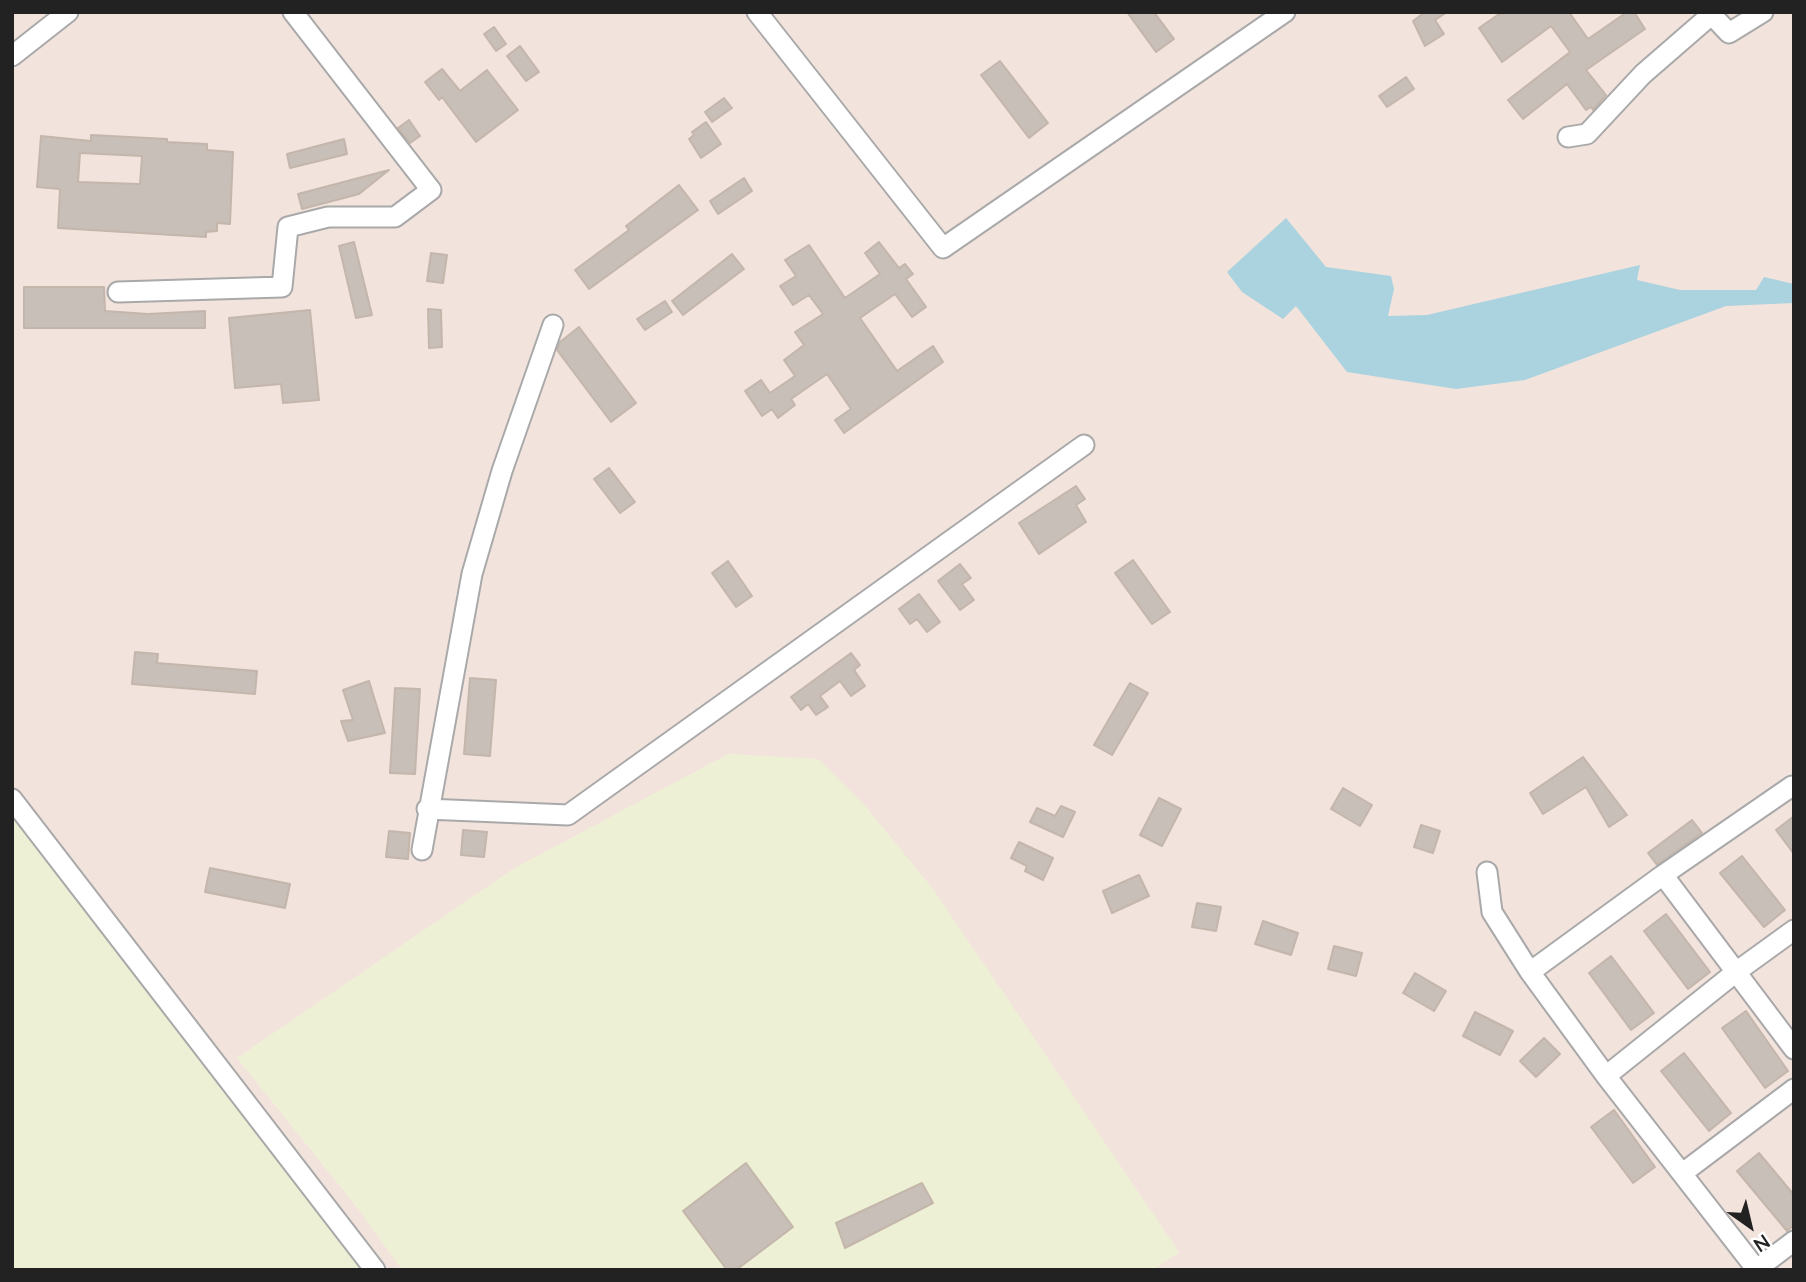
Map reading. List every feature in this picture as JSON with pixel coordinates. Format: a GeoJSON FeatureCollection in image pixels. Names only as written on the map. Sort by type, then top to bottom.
{"type":"FeatureCollection","features":[{"type":"Feature","properties":{"kind":"street"},"geometry":{"type":"LineString","coordinates":[[12,56],[68,12]]}},
{"type":"Feature","properties":{"kind":"street"},"geometry":{"type":"LineString","coordinates":[[118,292],[282,287],[288,228],[328,218],[395,217],[430,190],[293,12]]}},
{"type":"Feature","properties":{"kind":"street"},"geometry":{"type":"LineString","coordinates":[[757,12],[943,248],[1285,12]]}},
{"type":"Feature","properties":{"kind":"street"},"geometry":{"type":"LineString","coordinates":[[1568,137],[1587,134],[1643,74],[1710,14],[1729,33],[1763,12]]}},
{"type":"Feature","properties":{"kind":"street"},"geometry":{"type":"LineString","coordinates":[[422,850],[427,809],[472,574],[502,471],[553,325]]}},
{"type":"Feature","properties":{"kind":"street"},"geometry":{"type":"LineString","coordinates":[[427,809],[568,815],[1084,445]]}},
{"type":"Feature","properties":{"kind":"street"},"geometry":{"type":"LineString","coordinates":[[1530,972],[1663,875],[1792,786],[1794,789]]}},
{"type":"Feature","properties":{"kind":"street"},"geometry":{"type":"LineString","coordinates":[[12,799],[375,1270]]}},
{"type":"Feature","properties":{"kind":"street"},"geometry":{"type":"LineString","coordinates":[[1487,872],[1492,912],[1530,972],[1606,1076],[1684,1172],[1757,1269],[1794,1241]]}},
{"type":"Feature","properties":{"kind":"street"},"geometry":{"type":"LineString","coordinates":[[1663,875],[1794,1049]]}},
{"type":"Feature","properties":{"kind":"street"},"geometry":{"type":"LineString","coordinates":[[1606,1076],[1736,972],[1794,930]]}},
{"type":"Feature","properties":{"kind":"street"},"geometry":{"type":"LineString","coordinates":[[1684,1172],[1794,1089]]}},
{"type":"Feature","properties":{"kind":"shaded area"},"geometry":{"type":"Polygon","coordinates":[[[12,12],[1794,12],[1794,1270],[12,1270],[12,12]]]}},
{"type":"Feature","properties":{"kind":"green space"},"geometry":{"type":"Polygon","coordinates":[[[728,754],[818,759],[866,807],[933,889],[1179,1252],[1153,1270],[402,1270],[359,1210],[237,1058],[513,869],[728,754]]]}},
{"type":"Feature","properties":{"kind":"green space"},"geometry":{"type":"Polygon","coordinates":[[[12,799],[375,1270],[12,1270],[12,799]]]}},
{"type":"Feature","properties":{"kind":"water"},"geometry":{"type":"Polygon","coordinates":[[[1286,218],[1326,267],[1391,276],[1394,289],[1388,316],[1427,315],[1640,265],[1637,280],[1680,290],[1756,290],[1764,277],[1794,284],[1794,303],[1726,306],[1525,380],[1456,389],[1347,372],[1296,306],[1283,319],[1242,292],[1227,272],[1286,218]]]}},
{"type":"Feature","properties":{"kind":"building"},"geometry":{"type":"Polygon","coordinates":[[[1127,12],[1154,12],[1174,39],[1156,52],[1127,12]]]}},
{"type":"Feature","properties":{"kind":"building"},"geometry":{"type":"Polygon","coordinates":[[[1425,12],[1447,12],[1435,20],[1444,34],[1425,46],[1413,21],[1425,12]]]}},
{"type":"Feature","properties":{"kind":"building"},"geometry":{"type":"Polygon","coordinates":[[[1502,12],[1569,12],[1588,39],[1627,12],[1634,12],[1645,29],[1586,70],[1606,95],[1593,110],[1591,107],[1586,110],[1567,84],[1523,119],[1508,100],[1570,52],[1551,26],[1502,62],[1479,28],[1502,12]]]}},
{"type":"Feature","properties":{"kind":"building"},"geometry":{"type":"Polygon","coordinates":[[[494,27],[506,44],[496,51],[484,34],[494,27]]]}},
{"type":"Feature","properties":{"kind":"building"},"geometry":{"type":"Polygon","coordinates":[[[520,46],[539,72],[526,81],[507,56],[520,46]]]}},
{"type":"Feature","properties":{"kind":"building"},"geometry":{"type":"Polygon","coordinates":[[[1000,61],[1048,123],[1029,138],[981,75],[1000,61]]]}},
{"type":"Feature","properties":{"kind":"building"},"geometry":{"type":"Polygon","coordinates":[[[442,69],[460,91],[487,70],[518,110],[476,142],[442,97],[439,100],[425,82],[442,69]]]}},
{"type":"Feature","properties":{"kind":"building"},"geometry":{"type":"Polygon","coordinates":[[[1406,77],[1414,89],[1387,107],[1379,96],[1406,77]]]}},
{"type":"Feature","properties":{"kind":"building"},"geometry":{"type":"Polygon","coordinates":[[[724,98],[732,108],[712,122],[705,112],[724,98]]]}},
{"type":"Feature","properties":{"kind":"building"},"geometry":{"type":"Polygon","coordinates":[[[409,120],[420,136],[410,143],[398,128],[409,120]]]}},
{"type":"Feature","properties":{"kind":"building"},"geometry":{"type":"Polygon","coordinates":[[[706,122],[721,144],[701,158],[689,139],[694,135],[692,132],[706,122]]]}},
{"type":"Feature","properties":{"kind":"building"},"geometry":{"type":"Polygon","coordinates":[[[91,135],[167,139],[167,142],[207,144],[207,150],[233,152],[230,224],[217,223],[217,231],[206,232],[206,237],[58,228],[60,189],[37,187],[41,136],[91,141],[91,135]],[[80,153],[78,182],[140,184],[142,156],[80,153]]]}},
{"type":"Feature","properties":{"kind":"building"},"geometry":{"type":"Polygon","coordinates":[[[344,139],[347,154],[290,168],[287,154],[344,139]]]}},
{"type":"Feature","properties":{"kind":"building"},"geometry":{"type":"Polygon","coordinates":[[[389,170],[359,194],[302,209],[298,194],[389,170]]]}},
{"type":"Feature","properties":{"kind":"building"},"geometry":{"type":"Polygon","coordinates":[[[744,178],[752,191],[718,214],[710,201],[744,178]]]}},
{"type":"Feature","properties":{"kind":"building"},"geometry":{"type":"Polygon","coordinates":[[[679,185],[698,210],[589,289],[575,270],[629,230],[626,226],[679,185]]]}},
{"type":"Feature","properties":{"kind":"building"},"geometry":{"type":"Polygon","coordinates":[[[354,242],[372,315],[356,318],[339,246],[354,242]]]}},
{"type":"Feature","properties":{"kind":"building"},"geometry":{"type":"Polygon","coordinates":[[[879,242],[899,268],[905,264],[913,274],[906,279],[926,307],[912,317],[895,294],[860,318],[897,371],[933,346],[943,362],[844,433],[835,420],[851,409],[827,374],[791,399],[795,405],[778,418],[772,409],[762,416],[745,391],[761,380],[770,393],[795,376],[784,360],[804,345],[795,332],[823,314],[809,295],[793,305],[780,286],[796,276],[785,260],[809,245],[845,298],[880,274],[865,253],[879,242]]]}},
{"type":"Feature","properties":{"kind":"building"},"geometry":{"type":"Polygon","coordinates":[[[431,253],[447,255],[443,283],[427,281],[431,253]]]}},
{"type":"Feature","properties":{"kind":"building"},"geometry":{"type":"Polygon","coordinates":[[[732,254],[744,269],[683,315],[672,301],[732,254]]]}},
{"type":"Feature","properties":{"kind":"building"},"geometry":{"type":"Polygon","coordinates":[[[24,287],[104,287],[105,311],[148,314],[205,311],[205,328],[24,328],[24,287]]]}},
{"type":"Feature","properties":{"kind":"building"},"geometry":{"type":"Polygon","coordinates":[[[665,301],[672,312],[645,330],[637,319],[665,301]]]}},
{"type":"Feature","properties":{"kind":"building"},"geometry":{"type":"Polygon","coordinates":[[[428,309],[441,310],[442,347],[429,348],[428,309]]]}},
{"type":"Feature","properties":{"kind":"building"},"geometry":{"type":"Polygon","coordinates":[[[310,310],[319,400],[283,403],[281,384],[235,388],[229,318],[310,310]]]}},
{"type":"Feature","properties":{"kind":"building"},"geometry":{"type":"Polygon","coordinates":[[[579,327],[636,403],[611,422],[557,350],[560,342],[579,327]]]}},
{"type":"Feature","properties":{"kind":"building"},"geometry":{"type":"Polygon","coordinates":[[[609,468],[635,502],[620,513],[594,479],[609,468]]]}},
{"type":"Feature","properties":{"kind":"building"},"geometry":{"type":"Polygon","coordinates":[[[1076,486],[1085,499],[1076,505],[1086,522],[1039,554],[1019,523],[1076,486]]]}},
{"type":"Feature","properties":{"kind":"building"},"geometry":{"type":"Polygon","coordinates":[[[1133,560],[1170,612],[1152,624],[1115,573],[1133,560]]]}},
{"type":"Feature","properties":{"kind":"building"},"geometry":{"type":"Polygon","coordinates":[[[728,561],[752,596],[736,607],[712,573],[728,561]]]}},
{"type":"Feature","properties":{"kind":"building"},"geometry":{"type":"Polygon","coordinates":[[[960,564],[971,578],[962,584],[974,600],[960,610],[938,581],[960,564]]]}},
{"type":"Feature","properties":{"kind":"building"},"geometry":{"type":"Polygon","coordinates":[[[919,594],[940,622],[927,632],[917,619],[910,624],[899,609],[919,594]]]}},
{"type":"Feature","properties":{"kind":"building"},"geometry":{"type":"Polygon","coordinates":[[[135,652],[158,654],[157,663],[257,671],[255,694],[132,684],[135,652]]]}},
{"type":"Feature","properties":{"kind":"building"},"geometry":{"type":"Polygon","coordinates":[[[851,653],[860,665],[854,670],[865,686],[851,696],[840,681],[820,696],[828,707],[816,715],[808,704],[801,710],[791,697],[851,653]]]}},
{"type":"Feature","properties":{"kind":"building"},"geometry":{"type":"Polygon","coordinates":[[[470,678],[496,680],[490,756],[464,754],[470,678]]]}},
{"type":"Feature","properties":{"kind":"building"},"geometry":{"type":"Polygon","coordinates":[[[369,681],[385,733],[348,741],[341,721],[353,720],[343,690],[369,681]]]}},
{"type":"Feature","properties":{"kind":"building"},"geometry":{"type":"Polygon","coordinates":[[[1130,683],[1148,693],[1112,755],[1094,745],[1130,683]]]}},
{"type":"Feature","properties":{"kind":"building"},"geometry":{"type":"Polygon","coordinates":[[[395,688],[420,689],[415,774],[390,773],[395,688]]]}},
{"type":"Feature","properties":{"kind":"building"},"geometry":{"type":"Polygon","coordinates":[[[1583,757],[1627,815],[1609,827],[1586,787],[1543,814],[1530,793],[1583,757]]]}},
{"type":"Feature","properties":{"kind":"building"},"geometry":{"type":"Polygon","coordinates":[[[1343,788],[1372,805],[1360,826],[1331,809],[1343,788]]]}},
{"type":"Feature","properties":{"kind":"building"},"geometry":{"type":"Polygon","coordinates":[[[1159,798],[1181,809],[1162,846],[1140,835],[1159,798]]]}},
{"type":"Feature","properties":{"kind":"building"},"geometry":{"type":"Polygon","coordinates":[[[1061,806],[1075,812],[1063,837],[1030,822],[1037,808],[1055,816],[1061,806]]]}},
{"type":"Feature","properties":{"kind":"building"},"geometry":{"type":"Polygon","coordinates":[[[1794,816],[1794,854],[1776,830],[1794,816]]]}},
{"type":"Feature","properties":{"kind":"building"},"geometry":{"type":"Polygon","coordinates":[[[1692,820],[1702,833],[1657,865],[1648,853],[1692,820]]]}},
{"type":"Feature","properties":{"kind":"building"},"geometry":{"type":"Polygon","coordinates":[[[1421,825],[1440,831],[1433,853],[1414,847],[1421,825]]]}},
{"type":"Feature","properties":{"kind":"building"},"geometry":{"type":"Polygon","coordinates":[[[463,830],[487,832],[484,857],[461,855],[463,830]]]}},
{"type":"Feature","properties":{"kind":"building"},"geometry":{"type":"Polygon","coordinates":[[[389,831],[410,833],[408,859],[386,857],[389,831]]]}},
{"type":"Feature","properties":{"kind":"building"},"geometry":{"type":"Polygon","coordinates":[[[1019,842],[1053,858],[1043,880],[1025,871],[1027,866],[1011,858],[1019,842]]]}},
{"type":"Feature","properties":{"kind":"building"},"geometry":{"type":"Polygon","coordinates":[[[1742,856],[1785,910],[1764,927],[1720,873],[1742,856]]]}},
{"type":"Feature","properties":{"kind":"building"},"geometry":{"type":"Polygon","coordinates":[[[210,868],[290,884],[285,908],[205,892],[210,868]]]}},
{"type":"Feature","properties":{"kind":"building"},"geometry":{"type":"Polygon","coordinates":[[[1139,875],[1149,896],[1112,913],[1103,891],[1139,875]]]}},
{"type":"Feature","properties":{"kind":"building"},"geometry":{"type":"Polygon","coordinates":[[[1197,903],[1221,907],[1216,931],[1192,927],[1197,903]]]}},
{"type":"Feature","properties":{"kind":"building"},"geometry":{"type":"Polygon","coordinates":[[[1666,914],[1710,972],[1688,989],[1644,931],[1666,914]]]}},
{"type":"Feature","properties":{"kind":"building"},"geometry":{"type":"Polygon","coordinates":[[[1263,921],[1298,933],[1291,955],[1255,944],[1263,921]]]}},
{"type":"Feature","properties":{"kind":"building"},"geometry":{"type":"Polygon","coordinates":[[[1334,946],[1362,953],[1356,976],[1328,969],[1334,946]]]}},
{"type":"Feature","properties":{"kind":"building"},"geometry":{"type":"Polygon","coordinates":[[[1611,956],[1654,1013],[1631,1030],[1589,973],[1611,956]]]}},
{"type":"Feature","properties":{"kind":"building"},"geometry":{"type":"Polygon","coordinates":[[[1415,973],[1446,991],[1434,1011],[1403,993],[1415,973]]]}},
{"type":"Feature","properties":{"kind":"building"},"geometry":{"type":"Polygon","coordinates":[[[1746,1011],[1788,1071],[1765,1088],[1722,1028],[1746,1011]]]}},
{"type":"Feature","properties":{"kind":"building"},"geometry":{"type":"Polygon","coordinates":[[[1475,1012],[1513,1031],[1500,1055],[1463,1036],[1475,1012]]]}},
{"type":"Feature","properties":{"kind":"building"},"geometry":{"type":"Polygon","coordinates":[[[1544,1038],[1560,1054],[1536,1077],[1520,1061],[1544,1038]]]}},
{"type":"Feature","properties":{"kind":"building"},"geometry":{"type":"Polygon","coordinates":[[[1684,1053],[1731,1113],[1709,1131],[1661,1071],[1684,1053]]]}},
{"type":"Feature","properties":{"kind":"building"},"geometry":{"type":"Polygon","coordinates":[[[1614,1110],[1655,1167],[1633,1183],[1591,1127],[1614,1110]]]}},
{"type":"Feature","properties":{"kind":"building"},"geometry":{"type":"Polygon","coordinates":[[[1759,1153],[1794,1195],[1794,1225],[1787,1231],[1737,1171],[1759,1153]]]}},
{"type":"Feature","properties":{"kind":"building"},"geometry":{"type":"Polygon","coordinates":[[[746,1163],[793,1227],[736,1270],[727,1270],[683,1211],[746,1163]]]}},
{"type":"Feature","properties":{"kind":"building"},"geometry":{"type":"Polygon","coordinates":[[[922,1183],[933,1203],[845,1248],[836,1223],[922,1183]]]}}]}
